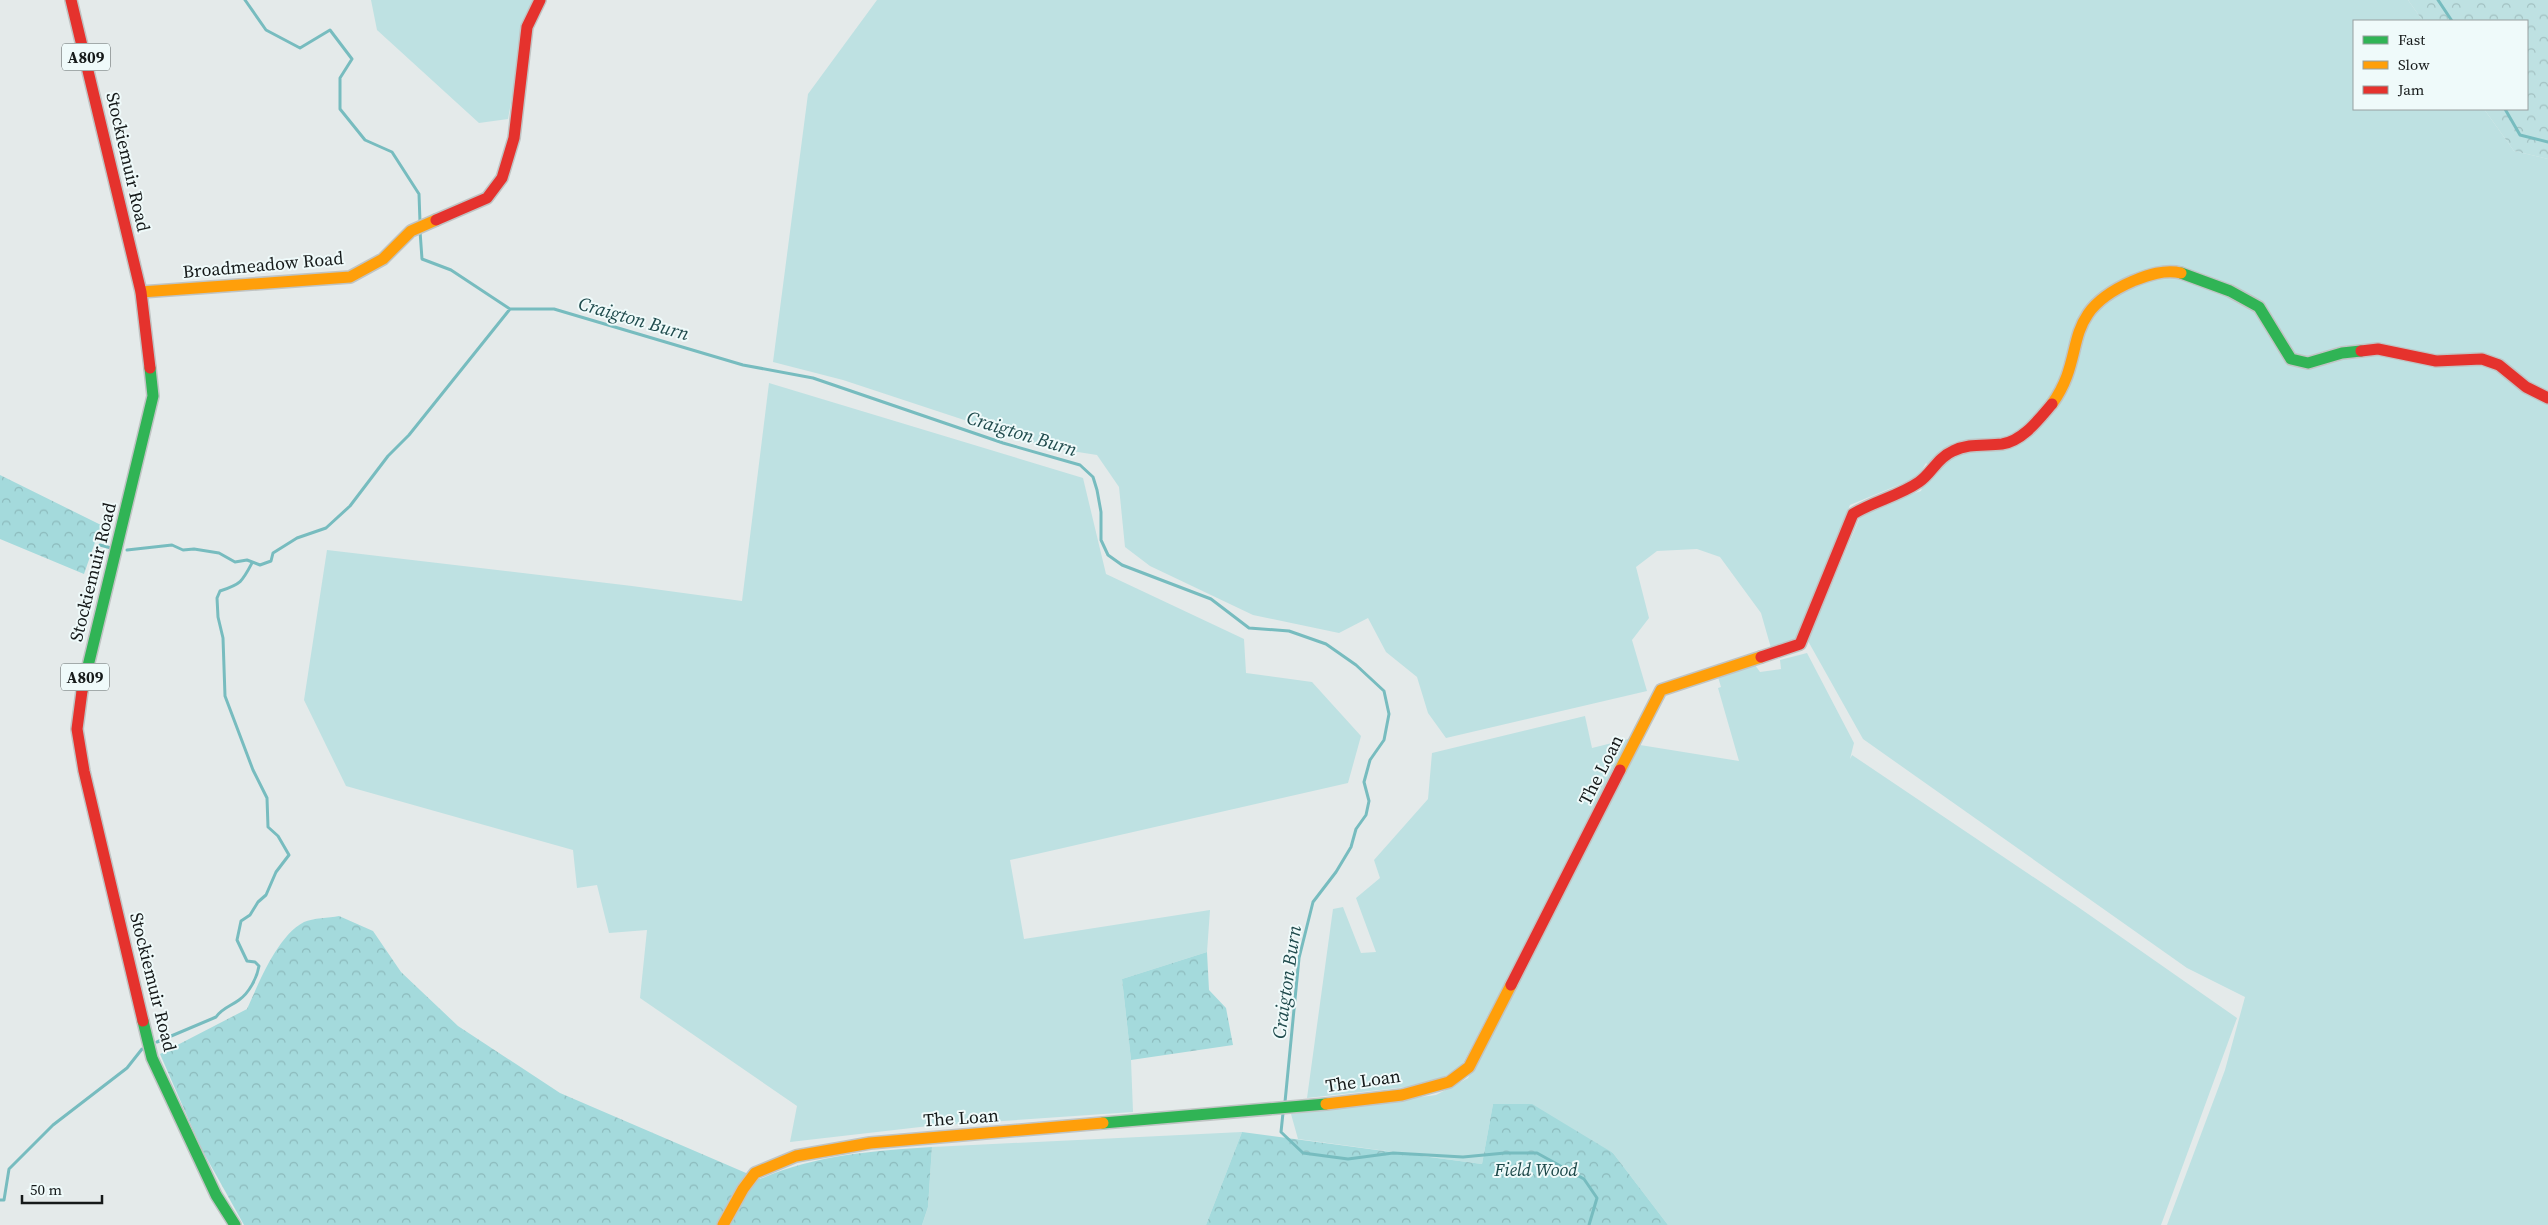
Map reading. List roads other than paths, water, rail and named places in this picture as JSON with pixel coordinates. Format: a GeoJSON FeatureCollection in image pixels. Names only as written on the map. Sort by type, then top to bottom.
{"type":"FeatureCollection","features":[{"type":"Feature","properties":{"kind":"street","name":"Stockiemuir Road"},"geometry":{"type":"LineString","coordinates":[[71,0],[141,292],[153,396],[82,691],[77,729],[84,771],[152,1058],[216,1194],[235,1225]]}},
{"type":"Feature","properties":{"kind":"street","name":"Broadmeadow Road"},"geometry":{"type":"LineString","coordinates":[[141,292],[350,277],[383,259],[418,227],[487,198],[502,178],[514,138],[528,27],[540,0]]}},
{"type":"Feature","properties":{"kind":"street","name":"The Loan"},"geometry":{"type":"LineString","coordinates":[[723,1225],[754,1174],[784,1160],[828,1149],[870,1143],[1277,1109],[1402,1095],[1449,1082],[1469,1067],[1660,690],[1800,644],[1853,514],[1866,504],[1902,492],[1920,482],[1930,467],[1947,454],[1974,444],[2002,445],[2018,438],[2036,422],[2064,384],[2077,337],[2087,314],[2111,292],[2129,282],[2171,271],[2240,294],[2259,307],[2291,359],[2308,363],[2342,353],[2378,349],[2436,361],[2482,359],[2499,365],[2526,387],[2548,398]]}},
{"type":"Feature","properties":{"kind":"waterway","name":"Craigton Burn"},"geometry":{"type":"LineString","coordinates":[[245,0],[266,30],[300,48],[330,30],[352,59],[340,78],[340,109],[365,140],[392,152],[419,194],[420,222]]}},
{"type":"Feature","properties":{"kind":"waterway"},"geometry":{"type":"LineString","coordinates":[[2438,0],[2451,20]]}},
{"type":"Feature","properties":{"kind":"waterway"},"geometry":{"type":"LineString","coordinates":[[2506,110],[2520,135],[2548,142]]}},
{"type":"Feature","properties":{"kind":"waterway","name":"Craigton Burn"},"geometry":{"type":"LineString","coordinates":[[420,231],[422,259],[451,270],[510,309],[554,309],[743,365],[813,378],[1003,443],[1080,465],[1093,477],[1101,512],[1101,540],[1108,555],[1122,565],[1211,599],[1249,628],[1289,631],[1326,644],[1356,665],[1384,691],[1389,714],[1384,740],[1370,760],[1364,782],[1369,801],[1366,815],[1356,829],[1351,847],[1336,872],[1313,902],[1299,958],[1285,1102]]}},
{"type":"Feature","properties":{"kind":"waterway"},"geometry":{"type":"LineString","coordinates":[[127,550],[172,545],[183,550],[194,549],[219,553],[235,562],[247,560],[260,565],[271,561],[273,553],[297,538],[326,528],[350,506],[388,456],[409,435],[510,309]]}},
{"type":"Feature","properties":{"kind":"waterway"},"geometry":{"type":"LineString","coordinates":[[100,545],[111,548]]}},
{"type":"Feature","properties":{"kind":"waterway"},"geometry":{"type":"LineString","coordinates":[[157,1042],[216,1017],[224,1009],[243,997],[249,989],[259,966],[255,962],[247,961],[237,940],[241,921],[250,915],[258,902],[266,895],[276,872],[289,855],[278,836],[268,827],[267,798],[253,770],[225,696],[223,638],[218,617],[217,598],[220,591],[240,582],[252,563]]}},
{"type":"Feature","properties":{"kind":"waterway"},"geometry":{"type":"LineString","coordinates":[[0,1200],[4,1200],[9,1169],[53,1125],[127,1068],[142,1049]]}},
{"type":"Feature","properties":{"kind":"waterway","name":"Craigton Burn"},"geometry":{"type":"LineString","coordinates":[[1283,1113],[1281,1132],[1303,1153],[1348,1159],[1393,1153],[1463,1157],[1505,1153],[1537,1153],[1584,1179],[1597,1198],[1589,1225]]}},
{"type":"Feature","properties":{"kind":"park label","name":"Field Wood"},"geometry":{"type":"Point","coordinates":[1536,1170]}}]}
